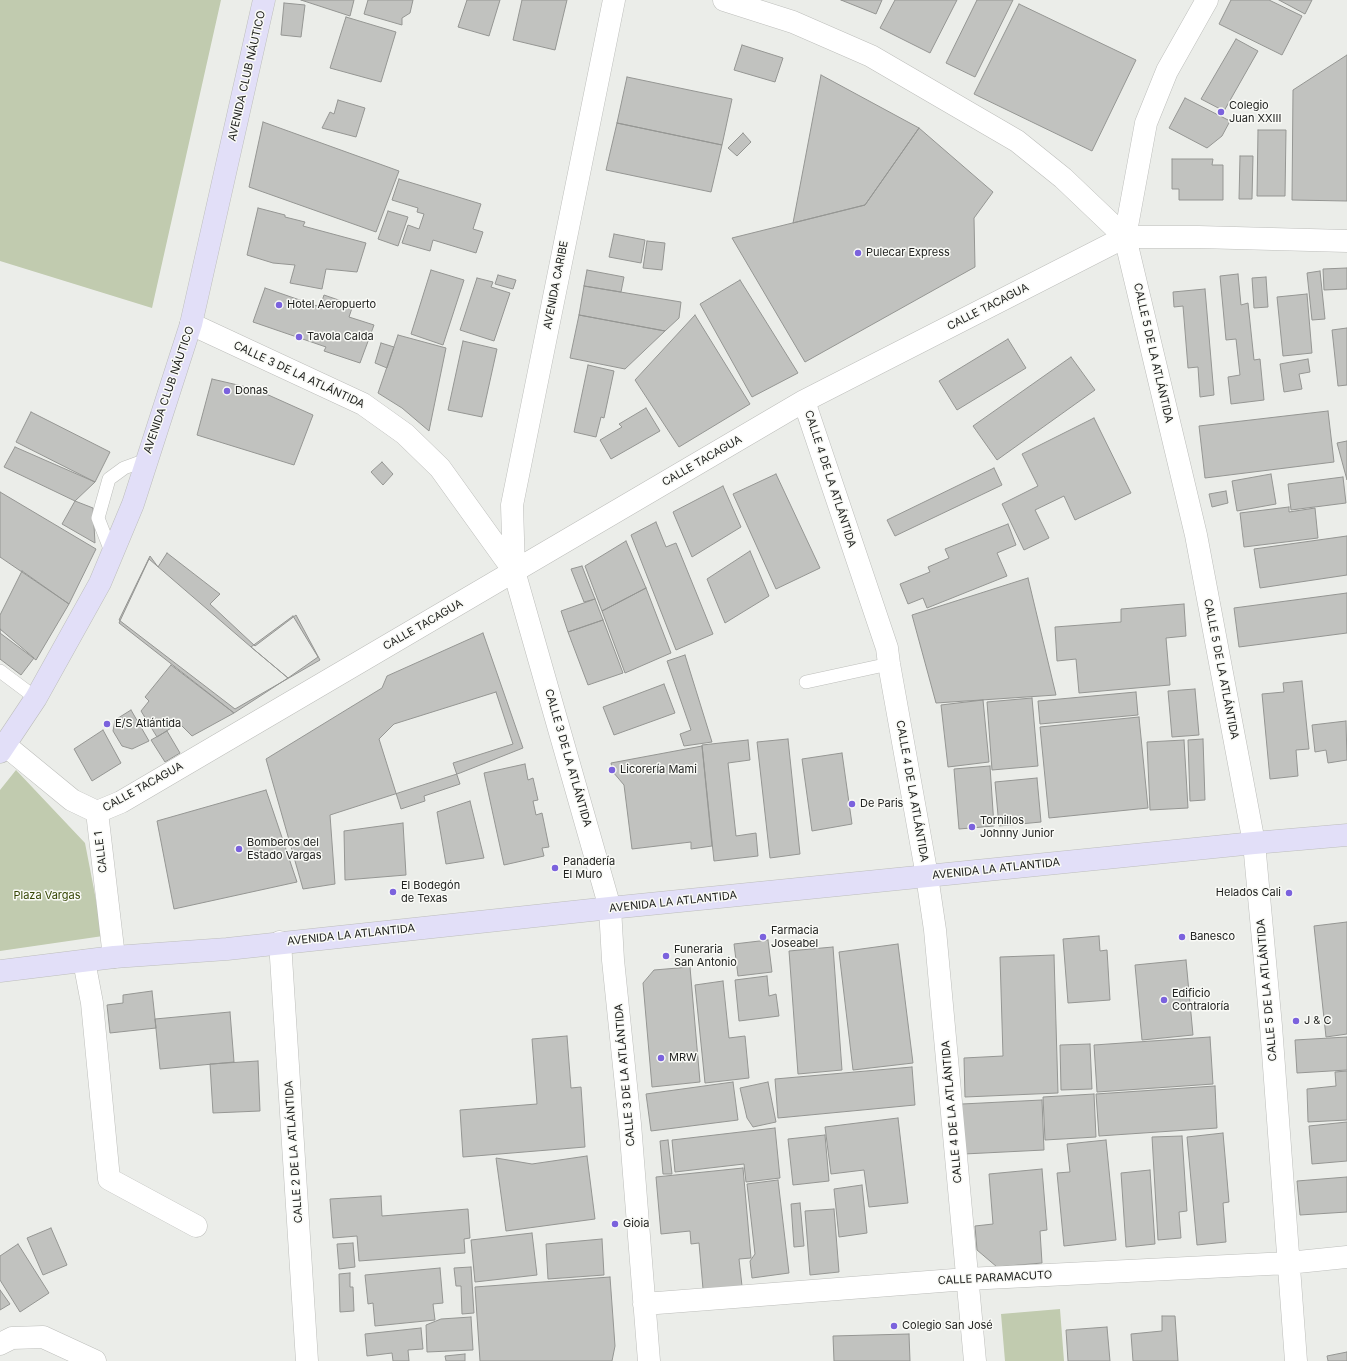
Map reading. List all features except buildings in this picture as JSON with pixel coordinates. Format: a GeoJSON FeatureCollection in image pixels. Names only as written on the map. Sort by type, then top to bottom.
{"type":"FeatureCollection","features":[{"type":"Feature","properties":{"kind":"street","name":"AVENIDA CLUB NÁUTICO"},"geometry":{"type":"LineString","coordinates":[[2,748],[36,698],[100,583],[133,504],[191,324],[264,0]]}},
{"type":"Feature","properties":{"kind":"street","name":"AVENIDA CARIBE"},"geometry":{"type":"LineString","coordinates":[[514,571],[512,504],[614,0]]}},
{"type":"Feature","properties":{"kind":"street"},"geometry":{"type":"LineString","coordinates":[[724,0],[793,22],[871,56],[1017,141],[1064,178],[1125,237]]}},
{"type":"Feature","properties":{"kind":"street","name":"CALLE 5 DE LA ATLÁNTIDA"},"geometry":{"type":"LineString","coordinates":[[1207,0],[1167,72],[1146,123],[1125,237],[1196,534],[1254,843],[1271,1026],[1296,1361]]}},
{"type":"Feature","properties":{"kind":"street","name":"CALLE TACAGUA"},"geometry":{"type":"LineString","coordinates":[[97,812],[121,802],[804,401],[1125,237],[1198,237],[1347,241]]}},
{"type":"Feature","properties":{"kind":"street","name":"CALLE 3 DE LA ATLÁNTIDA"},"geometry":{"type":"LineString","coordinates":[[191,324],[363,404],[405,434],[440,468],[514,571],[610,908],[613,960],[630,1124],[649,1361]]}},
{"type":"Feature","properties":{"kind":"street","name":"CALLE 4 DE LA ATLÁNTIDA"},"geometry":{"type":"LineString","coordinates":[[804,401],[887,648],[890,664],[935,930],[975,1361]]}},
{"type":"Feature","properties":{"kind":"street"},"geometry":{"type":"LineString","coordinates":[[2,748],[72,800],[97,812]]}},
{"type":"Feature","properties":{"kind":"street","name":"CALLE 1"},"geometry":{"type":"LineString","coordinates":[[97,812],[114,957]]}},
{"type":"Feature","properties":{"kind":"street","name":"AVENIDA LA ATLANTIDA"},"geometry":{"type":"LineString","coordinates":[[0,971],[114,957],[227,949],[280,942],[610,908],[1254,843],[1347,835]]}},
{"type":"Feature","properties":{"kind":"street","name":"CALLE 2 DE LA ATLÁNTIDA"},"geometry":{"type":"LineString","coordinates":[[280,942],[307,1361]]}},
{"type":"Feature","properties":{"kind":"street"},"geometry":{"type":"LineString","coordinates":[[84,961],[92,1003],[109,1179],[196,1226]]}},
{"type":"Feature","properties":{"kind":"street","name":"CALLE PARAMACUTO"},"geometry":{"type":"LineString","coordinates":[[644,1304],[968,1279],[1288,1263],[1347,1257]]}},
{"type":"Feature","properties":{"kind":"street"},"geometry":{"type":"LineString","coordinates":[[0,1344],[12,1338],[43,1337],[95,1361]]}},
{"type":"Feature","properties":{"kind":"lane"},"geometry":{"type":"LineString","coordinates":[[112,554],[98,518],[109,479],[124,468],[146,460]]}},
{"type":"Feature","properties":{"kind":"lane"},"geometry":{"type":"LineString","coordinates":[[806,682],[890,664]]}},
{"type":"Feature","properties":{"kind":"lane"},"geometry":{"type":"LineString","coordinates":[[0,671],[36,698]]}},
{"type":"Feature","properties":{"kind":"green space"},"geometry":{"type":"Polygon","coordinates":[[[0,0],[221,0],[152,308],[0,261],[0,0]]]}},
{"type":"Feature","properties":{"kind":"green space","name":"Plaza Vargas"},"geometry":{"type":"Polygon","coordinates":[[[16,770],[85,843],[103,936],[0,951],[0,790],[16,770]]]}},
{"type":"Feature","properties":{"kind":"green space"},"geometry":{"type":"Polygon","coordinates":[[[1060,1309],[1064,1361],[1005,1361],[1001,1314],[1060,1309]]]}},
{"type":"Feature","properties":{"kind":"place","name":"Colegio Juan XXIII"},"geometry":{"type":"Point","coordinates":[1221,112]}},
{"type":"Feature","properties":{"kind":"place","name":"Pulecar Express"},"geometry":{"type":"Point","coordinates":[858,253]}},
{"type":"Feature","properties":{"kind":"place","name":"Hotel Aeropuerto"},"geometry":{"type":"Point","coordinates":[279,305]}},
{"type":"Feature","properties":{"kind":"place","name":"Tavola Calda"},"geometry":{"type":"Point","coordinates":[299,337]}},
{"type":"Feature","properties":{"kind":"place","name":"Donas"},"geometry":{"type":"Point","coordinates":[227,391]}},
{"type":"Feature","properties":{"kind":"place","name":"E/S Atlántida"},"geometry":{"type":"Point","coordinates":[107,724]}},
{"type":"Feature","properties":{"kind":"place","name":"Licorería Mami"},"geometry":{"type":"Point","coordinates":[612,770]}},
{"type":"Feature","properties":{"kind":"place","name":"De Paris"},"geometry":{"type":"Point","coordinates":[852,804]}},
{"type":"Feature","properties":{"kind":"place","name":"Tornillos Johnny Junior"},"geometry":{"type":"Point","coordinates":[972,827]}},
{"type":"Feature","properties":{"kind":"place","name":"Bomberos del Estado Vargas"},"geometry":{"type":"Point","coordinates":[239,849]}},
{"type":"Feature","properties":{"kind":"place","name":"Panadería El Muro"},"geometry":{"type":"Point","coordinates":[555,868]}},
{"type":"Feature","properties":{"kind":"place","name":"El Bodegón de Texas"},"geometry":{"type":"Point","coordinates":[393,892]}},
{"type":"Feature","properties":{"kind":"place","name":"Helados Cali"},"geometry":{"type":"Point","coordinates":[1289,893]}},
{"type":"Feature","properties":{"kind":"place","name":"Farmacia Joseabel"},"geometry":{"type":"Point","coordinates":[763,937]}},
{"type":"Feature","properties":{"kind":"place","name":"Banesco"},"geometry":{"type":"Point","coordinates":[1182,937]}},
{"type":"Feature","properties":{"kind":"place","name":"Funeraria San Antonio"},"geometry":{"type":"Point","coordinates":[666,956]}},
{"type":"Feature","properties":{"kind":"place","name":"Edificio Contraloría"},"geometry":{"type":"Point","coordinates":[1164,1000]}},
{"type":"Feature","properties":{"kind":"place","name":"J & C"},"geometry":{"type":"Point","coordinates":[1296,1021]}},
{"type":"Feature","properties":{"kind":"place","name":"MRW"},"geometry":{"type":"Point","coordinates":[661,1058]}},
{"type":"Feature","properties":{"kind":"place","name":"Gioia"},"geometry":{"type":"Point","coordinates":[615,1224]}},
{"type":"Feature","properties":{"kind":"place","name":"Colegio San José"},"geometry":{"type":"Point","coordinates":[894,1326]}}]}
